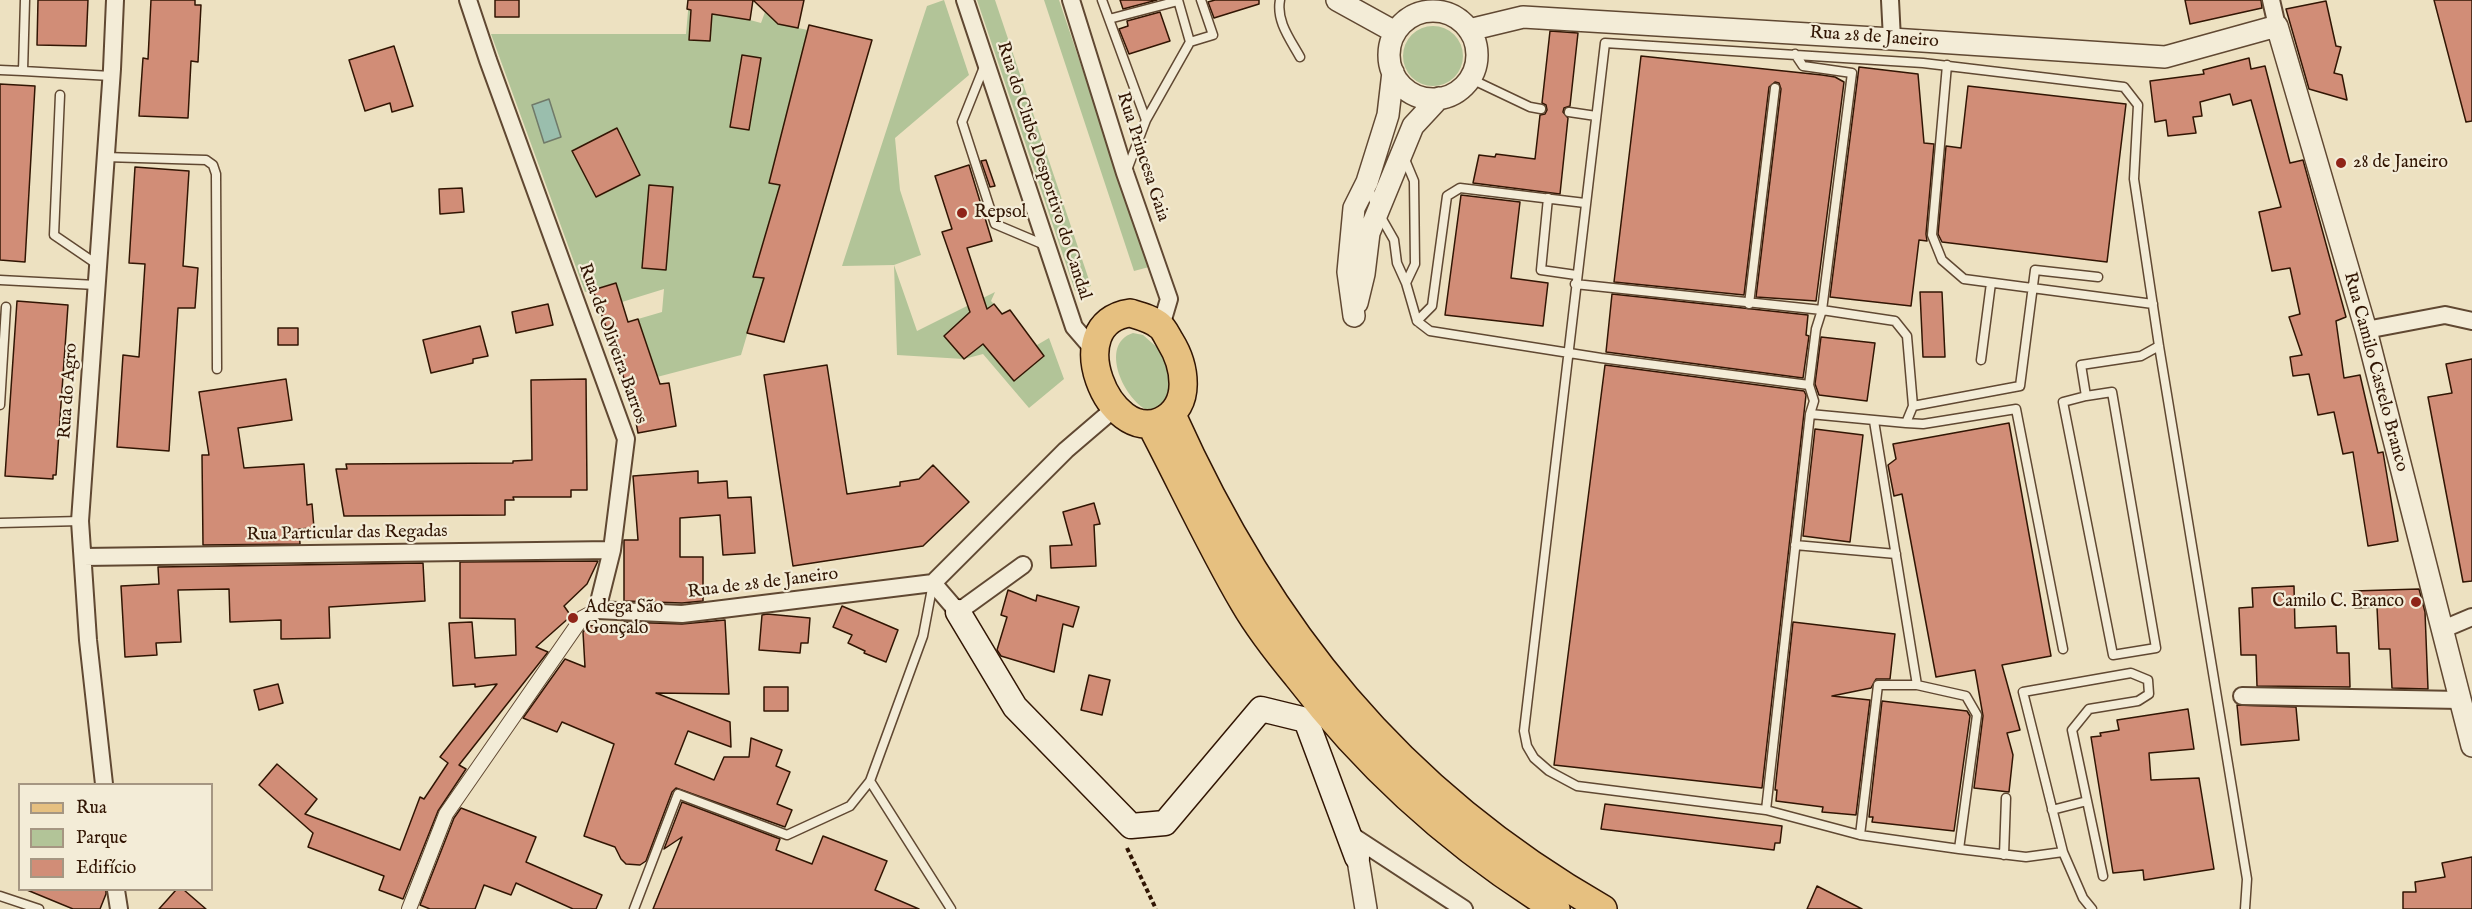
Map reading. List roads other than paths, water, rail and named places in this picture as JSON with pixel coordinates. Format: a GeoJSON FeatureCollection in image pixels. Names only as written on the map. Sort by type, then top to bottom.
{"type":"FeatureCollection","features":[{"type":"Feature","properties":{"kind":"main road"},"geometry":{"type":"LineString","coordinates":[[1130,313],[1161,326],[1178,353],[1184,379],[1182,396],[1161,420],[1131,420],[1115,408],[1101,385],[1093,349],[1099,333],[1118,314],[1130,313]]}},
{"type":"Feature","properties":{"kind":"main road"},"geometry":{"type":"LineString","coordinates":[[1161,420],[1194,464],[1254,596],[1274,647],[1320,707],[1394,785],[1431,819],[1475,855],[1556,909]]}},
{"type":"Feature","properties":{"kind":"main road"},"geometry":{"type":"LineString","coordinates":[[1254,596],[1299,641],[1335,686],[1414,771],[1473,822],[1550,877],[1603,909]]}},
{"type":"Feature","properties":{"kind":"main road"},"geometry":{"type":"LineString","coordinates":[[958,612],[1015,707],[1131,826],[1165,823],[1261,709],[1306,720],[1354,840]]}},
{"type":"Feature","properties":{"kind":"street","name":"Rua do Agro"},"geometry":{"type":"LineString","coordinates":[[104,783],[88,640],[80,521],[115,0]]}},
{"type":"Feature","properties":{"kind":"street","name":"Rua de Oliveira Barros"},"geometry":{"type":"LineString","coordinates":[[468,0],[626,440],[612,550],[597,609]]}},
{"type":"Feature","properties":{"kind":"street","name":"Rua do Clube Desportivo do Candal"},"geometry":{"type":"LineString","coordinates":[[965,0],[1074,327],[1093,349]]}},
{"type":"Feature","properties":{"kind":"street","name":"Rua Princesa Gaia"},"geometry":{"type":"LineString","coordinates":[[1071,0],[1125,173],[1169,299],[1161,326]]}},
{"type":"Feature","properties":{"kind":"street"},"geometry":{"type":"LineString","coordinates":[[1337,0],[1395,32]]}},
{"type":"Feature","properties":{"kind":"street"},"geometry":{"type":"LineString","coordinates":[[1890,0],[1892,39]]}},
{"type":"Feature","properties":{"kind":"street","name":"Rua Camilo Castelo Branco"},"geometry":{"type":"LineString","coordinates":[[2271,0],[2366,330],[2472,746]]}},
{"type":"Feature","properties":{"kind":"street"},"geometry":{"type":"LineString","coordinates":[[1430,11],[1445,12],[1459,19],[1469,30],[1475,43],[1477,58],[1469,78],[1454,93],[1439,98],[1425,98],[1411,93],[1400,84],[1389,59],[1390,45],[1395,32],[1404,21],[1417,14],[1430,11]]}},
{"type":"Feature","properties":{"kind":"street","name":"Rua 28 de Janeiro"},"geometry":{"type":"LineString","coordinates":[[1469,30],[1523,17],[2165,57],[2277,26]]}},
{"type":"Feature","properties":{"kind":"street"},"geometry":{"type":"LineString","coordinates":[[1393,72],[1388,115],[1366,182],[1354,208],[1348,272],[1354,316],[1364,274],[1369,233],[1413,126],[1439,98]]}},
{"type":"Feature","properties":{"kind":"street"},"geometry":{"type":"LineString","coordinates":[[2366,330],[2445,315],[2472,321]]}},
{"type":"Feature","properties":{"kind":"street"},"geometry":{"type":"LineString","coordinates":[[1023,565],[958,612],[933,583],[1066,450],[1115,408]]}},
{"type":"Feature","properties":{"kind":"street","name":"Rua Particular das Regadas"},"geometry":{"type":"LineString","coordinates":[[83,557],[612,550]]}},
{"type":"Feature","properties":{"kind":"street","name":"Rua de 28 de Janeiro"},"geometry":{"type":"LineString","coordinates":[[597,609],[682,614],[933,583]]}},
{"type":"Feature","properties":{"kind":"street"},"geometry":{"type":"LineString","coordinates":[[409,909],[446,814],[582,618],[597,609]]}},
{"type":"Feature","properties":{"kind":"street"},"geometry":{"type":"LineString","coordinates":[[2441,630],[2472,617]]}},
{"type":"Feature","properties":{"kind":"street"},"geometry":{"type":"LineString","coordinates":[[2242,696],[2460,700]]}},
{"type":"Feature","properties":{"kind":"street"},"geometry":{"type":"LineString","coordinates":[[1354,840],[1366,909]]}},
{"type":"Feature","properties":{"kind":"street"},"geometry":{"type":"LineString","coordinates":[[1354,840],[1464,909]]}},
{"type":"Feature","properties":{"kind":"street"},"geometry":{"type":"LineString","coordinates":[[117,891],[119,909]]}},
{"type":"Feature","properties":{"kind":"lane"},"geometry":{"type":"LineString","coordinates":[[23,71],[25,0]]}},
{"type":"Feature","properties":{"kind":"lane"},"geometry":{"type":"LineString","coordinates":[[1102,0],[1146,120]]}},
{"type":"Feature","properties":{"kind":"lane"},"geometry":{"type":"LineString","coordinates":[[1125,173],[1146,120],[1190,42],[1213,35],[1201,0]]}},
{"type":"Feature","properties":{"kind":"lane"},"geometry":{"type":"LineString","coordinates":[[1280,0],[1278,9],[1283,28],[1300,57]]}},
{"type":"Feature","properties":{"kind":"lane"},"geometry":{"type":"LineString","coordinates":[[1109,19],[1178,1],[1190,42]]}},
{"type":"Feature","properties":{"kind":"lane"},"geometry":{"type":"LineString","coordinates":[[2063,852],[2026,857],[1959,849],[1860,835],[1767,810],[1577,786],[1549,771],[1534,758],[1527,746],[1524,730],[1605,43],[1947,65],[2124,87],[2138,105],[2134,179],[2247,879],[2245,909]]}},
{"type":"Feature","properties":{"kind":"lane"},"geometry":{"type":"LineString","coordinates":[[1767,810],[1810,414],[1814,400],[1809,385],[1816,329],[1822,310],[1852,74],[1803,66],[1795,54]]}},
{"type":"Feature","properties":{"kind":"lane"},"geometry":{"type":"LineString","coordinates":[[987,61],[962,122],[995,225],[1048,246]]}},
{"type":"Feature","properties":{"kind":"lane"},"geometry":{"type":"LineString","coordinates":[[1947,65],[1932,235],[1942,260],[1964,279],[2153,304]]}},
{"type":"Feature","properties":{"kind":"lane"},"geometry":{"type":"LineString","coordinates":[[0,70],[111,76]]}},
{"type":"Feature","properties":{"kind":"lane"},"geometry":{"type":"LineString","coordinates":[[1469,78],[1530,107],[1541,109]]}},
{"type":"Feature","properties":{"kind":"lane"},"geometry":{"type":"LineString","coordinates":[[1749,304],[1775,88]]}},
{"type":"Feature","properties":{"kind":"lane"},"geometry":{"type":"LineString","coordinates":[[60,95],[54,235],[98,265]]}},
{"type":"Feature","properties":{"kind":"lane"},"geometry":{"type":"LineString","coordinates":[[1569,112],[1596,116]]}},
{"type":"Feature","properties":{"kind":"lane"},"geometry":{"type":"LineString","coordinates":[[1402,152],[1414,181],[1415,264],[1406,283]]}},
{"type":"Feature","properties":{"kind":"lane"},"geometry":{"type":"LineString","coordinates":[[105,157],[206,160],[213,165],[216,174],[217,369]]}},
{"type":"Feature","properties":{"kind":"lane"},"geometry":{"type":"LineString","coordinates":[[1366,182],[1378,212],[1394,240],[1397,263],[1406,283],[1417,321],[1430,331],[1567,353],[1809,385]]}},
{"type":"Feature","properties":{"kind":"lane"},"geometry":{"type":"LineString","coordinates":[[1417,321],[1432,306],[1447,196],[1460,188],[1585,203]]}},
{"type":"Feature","properties":{"kind":"lane"},"geometry":{"type":"LineString","coordinates":[[1548,198],[1540,270],[1576,280],[1895,321],[1907,336],[1913,406],[1906,423]]}},
{"type":"Feature","properties":{"kind":"lane"},"geometry":{"type":"LineString","coordinates":[[1913,406],[2020,386],[2035,270],[2098,277]]}},
{"type":"Feature","properties":{"kind":"lane"},"geometry":{"type":"LineString","coordinates":[[0,280],[96,285]]}},
{"type":"Feature","properties":{"kind":"lane"},"geometry":{"type":"LineString","coordinates":[[1981,360],[1990,283]]}},
{"type":"Feature","properties":{"kind":"lane"},"geometry":{"type":"LineString","coordinates":[[0,405],[6,307]]}},
{"type":"Feature","properties":{"kind":"lane"},"geometry":{"type":"LineString","coordinates":[[2086,396],[2081,365],[2141,356],[2160,346]]}},
{"type":"Feature","properties":{"kind":"lane"},"geometry":{"type":"LineString","coordinates":[[2112,392],[2157,648],[2113,655],[2062,402],[2086,396],[2112,392]]}},
{"type":"Feature","properties":{"kind":"lane"},"geometry":{"type":"LineString","coordinates":[[1810,414],[1923,424],[2016,409],[2063,649]]}},
{"type":"Feature","properties":{"kind":"lane"},"geometry":{"type":"LineString","coordinates":[[1874,421],[1917,686]]}},
{"type":"Feature","properties":{"kind":"lane"},"geometry":{"type":"LineString","coordinates":[[0,523],[80,521]]}},
{"type":"Feature","properties":{"kind":"lane"},"geometry":{"type":"LineString","coordinates":[[1795,545],[1896,554]]}},
{"type":"Feature","properties":{"kind":"lane"},"geometry":{"type":"LineString","coordinates":[[634,909],[678,794],[786,835],[850,806],[870,781],[922,636],[933,583]]}},
{"type":"Feature","properties":{"kind":"lane"},"geometry":{"type":"LineString","coordinates":[[2092,909],[2083,898],[2063,852],[2023,692],[2131,673],[2148,680],[2149,694],[2138,701],[2088,709],[2072,730],[2103,876]]}},
{"type":"Feature","properties":{"kind":"lane"},"geometry":{"type":"LineString","coordinates":[[1860,835],[1878,685],[1917,686],[1966,696],[1977,715],[1959,849]]}},
{"type":"Feature","properties":{"kind":"lane"},"geometry":{"type":"LineString","coordinates":[[870,781],[951,909]]}},
{"type":"Feature","properties":{"kind":"lane"},"geometry":{"type":"LineString","coordinates":[[2004,855],[2006,798]]}},
{"type":"Feature","properties":{"kind":"lane"},"geometry":{"type":"LineString","coordinates":[[2052,810],[2087,801]]}},
{"type":"Feature","properties":{"kind":"lane"},"geometry":{"type":"LineString","coordinates":[[0,896],[39,909]]}},
{"type":"Feature","properties":{"kind":"place","name":"28 de Janeiro"},"geometry":{"type":"Point","coordinates":[2341,163]}},
{"type":"Feature","properties":{"kind":"place","name":"Repsol"},"geometry":{"type":"Point","coordinates":[962,213]}},
{"type":"Feature","properties":{"kind":"place","name":"Camilo C. Branco"},"geometry":{"type":"Point","coordinates":[2416,602]}},
{"type":"Feature","properties":{"kind":"place","name":"Adega São Gonçalo"},"geometry":{"type":"Point","coordinates":[573,618]}}]}
